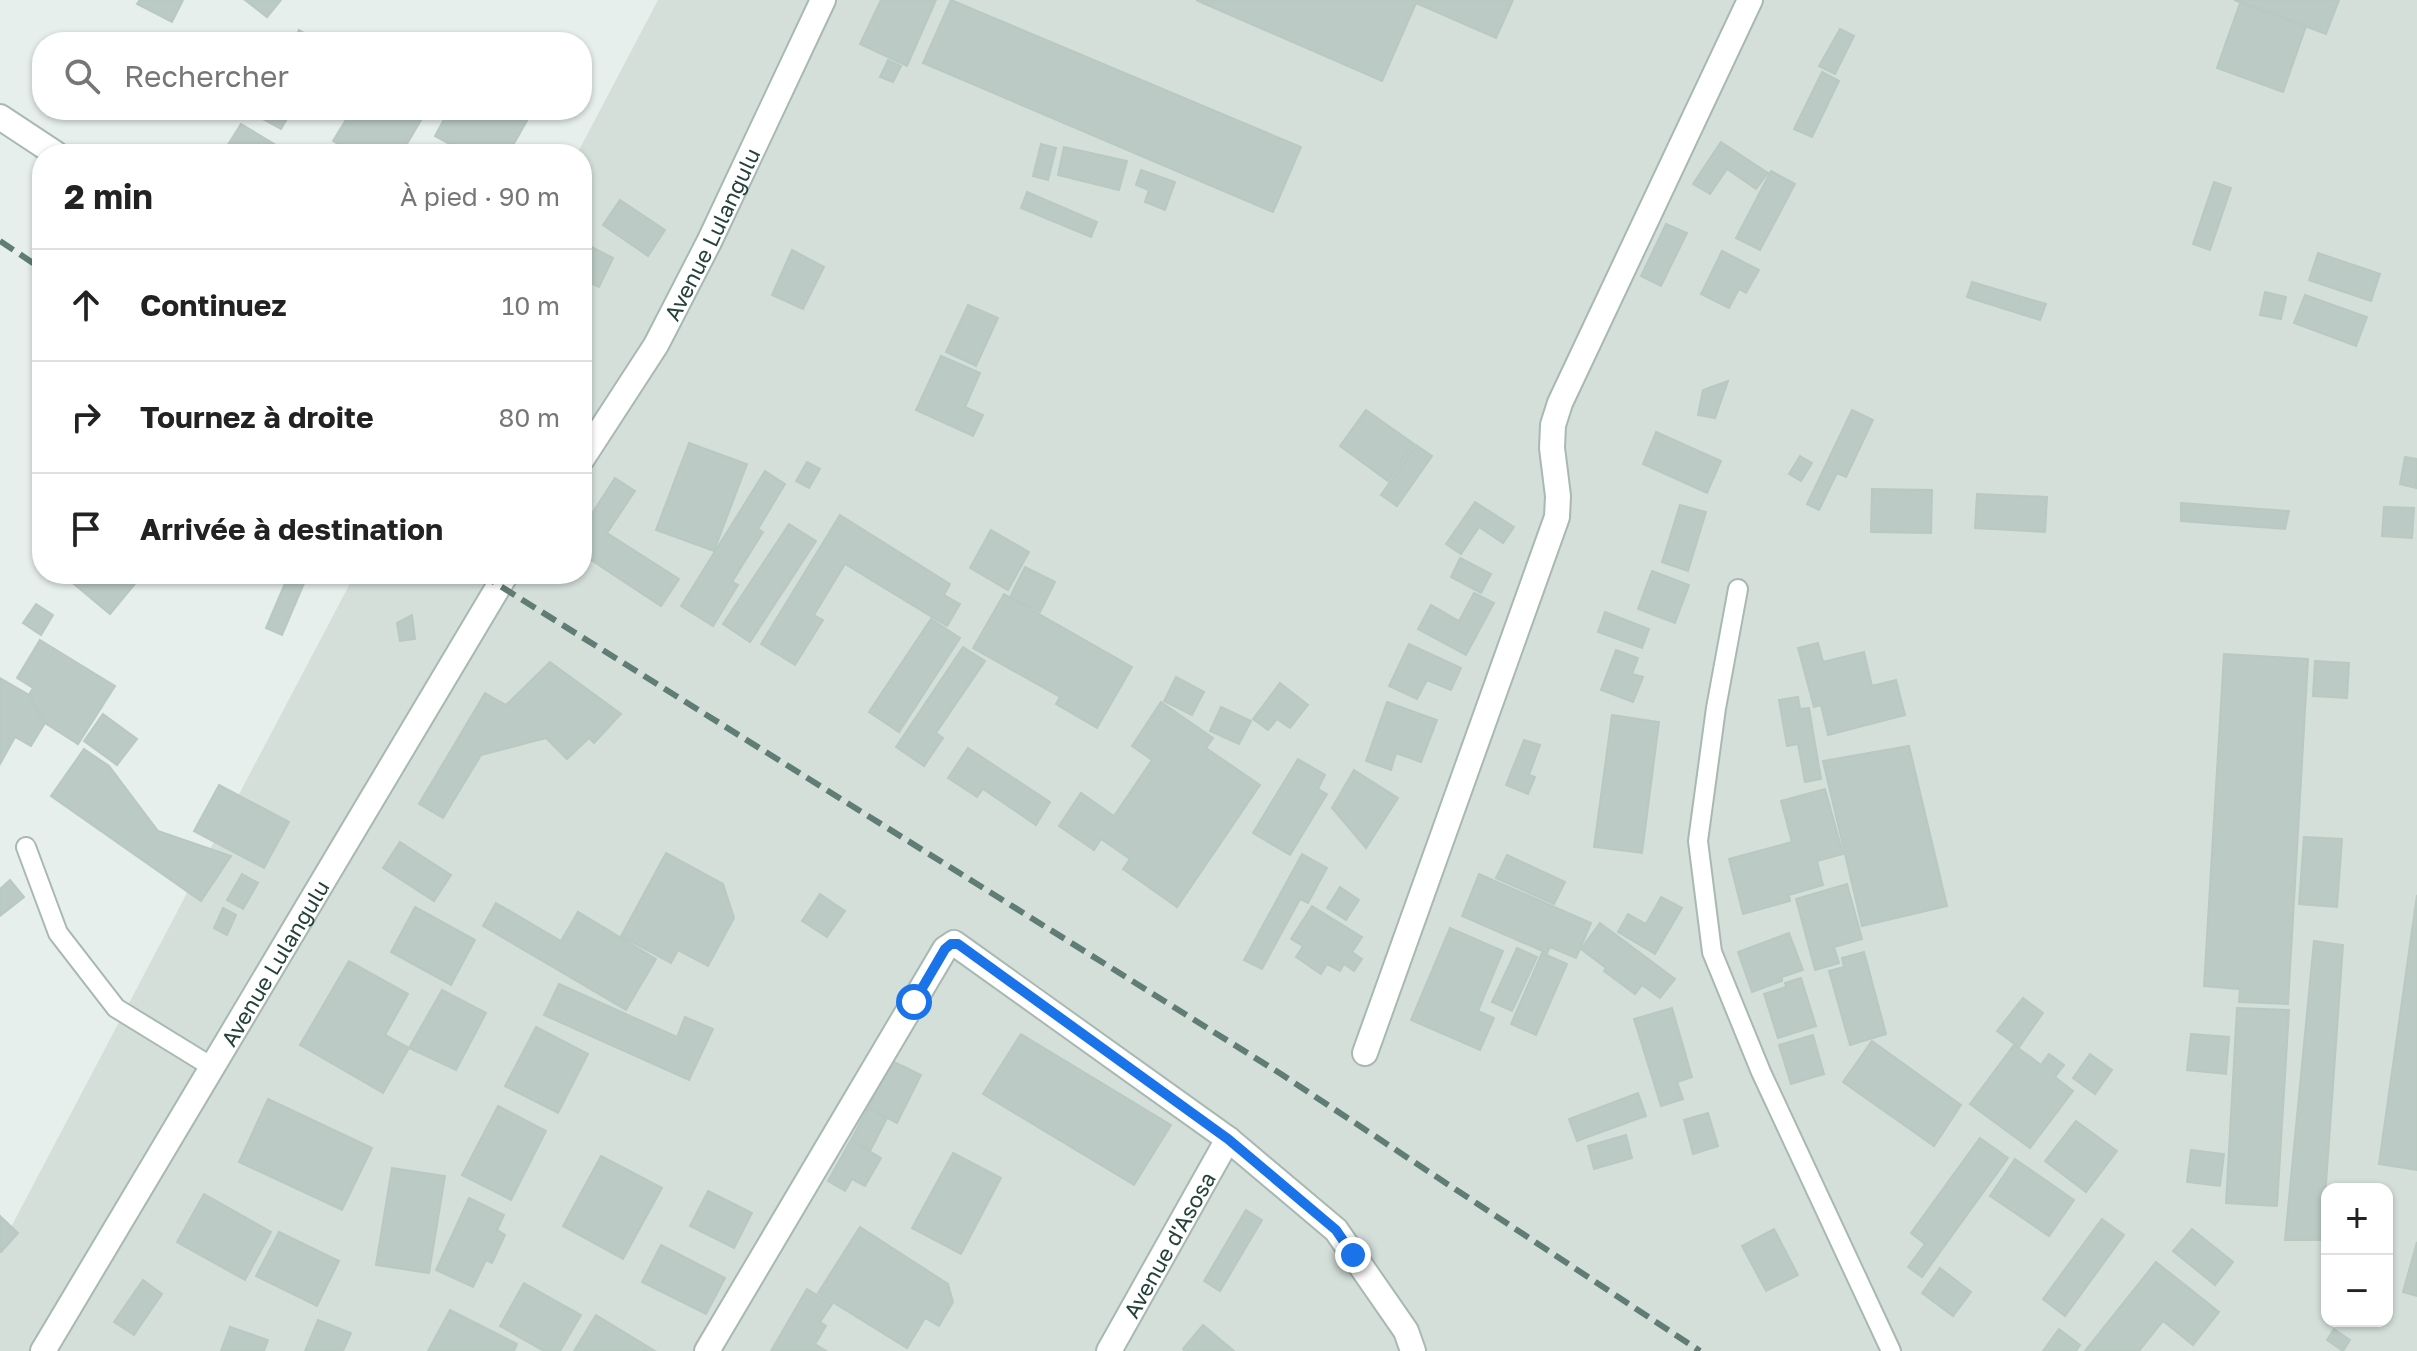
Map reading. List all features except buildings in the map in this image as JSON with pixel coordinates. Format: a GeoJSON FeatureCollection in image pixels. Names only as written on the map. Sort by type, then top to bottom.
{"type":"FeatureCollection","features":[{"type":"Feature","properties":{"kind":"street","name":"Avenue Lulangulu"},"geometry":{"type":"LineString","coordinates":[[592,444],[656,345],[709,242],[823,0]]}},
{"type":"Feature","properties":{"kind":"street"},"geometry":{"type":"LineString","coordinates":[[1365,1053],[1557,517],[1558,496],[1552,448],[1553,425],[1560,403],[1750,0]]}},
{"type":"Feature","properties":{"kind":"street"},"geometry":{"type":"LineString","coordinates":[[0,117],[41,144]]}},
{"type":"Feature","properties":{"kind":"street","name":"Avenue Lulangulu"},"geometry":{"type":"LineString","coordinates":[[43,1351],[500,584]]}},
{"type":"Feature","properties":{"kind":"street"},"geometry":{"type":"LineString","coordinates":[[707,1351],[945,949],[951,944],[958,944],[1228,1139],[1336,1230],[1406,1331],[1413,1351]]}},
{"type":"Feature","properties":{"kind":"street","name":"Avenue d'Asosa"},"geometry":{"type":"LineString","coordinates":[[1109,1351],[1228,1139]]}},
{"type":"Feature","properties":{"kind":"lane"},"geometry":{"type":"LineString","coordinates":[[1738,589],[1716,708],[1698,841],[1712,952],[1761,1072],[1891,1351]]}},
{"type":"Feature","properties":{"kind":"lane"},"geometry":{"type":"LineString","coordinates":[[26,847],[58,933],[116,1008],[212,1067]]}},
{"type":"Feature","properties":{"kind":"shaded area"},"geometry":{"type":"Polygon","coordinates":[[[658,0],[2417,0],[2417,1351],[0,1351],[0,1248],[350,584],[592,584],[592,144],[582,144],[658,0]]]}},
{"type":"Feature","properties":{"kind":"railway"},"geometry":{"type":"LineString","coordinates":[[0,241],[32,262]]}},
{"type":"Feature","properties":{"kind":"railway"},"geometry":{"type":"LineString","coordinates":[[497,584],[1281,1074],[1700,1351]]}},
{"type":"Feature","properties":{"kind":"route"},"geometry":{"type":"LineString","coordinates":[[914,1002],[945,949],[951,944],[958,944],[1228,1139],[1336,1230],[1353,1255]]}}]}
